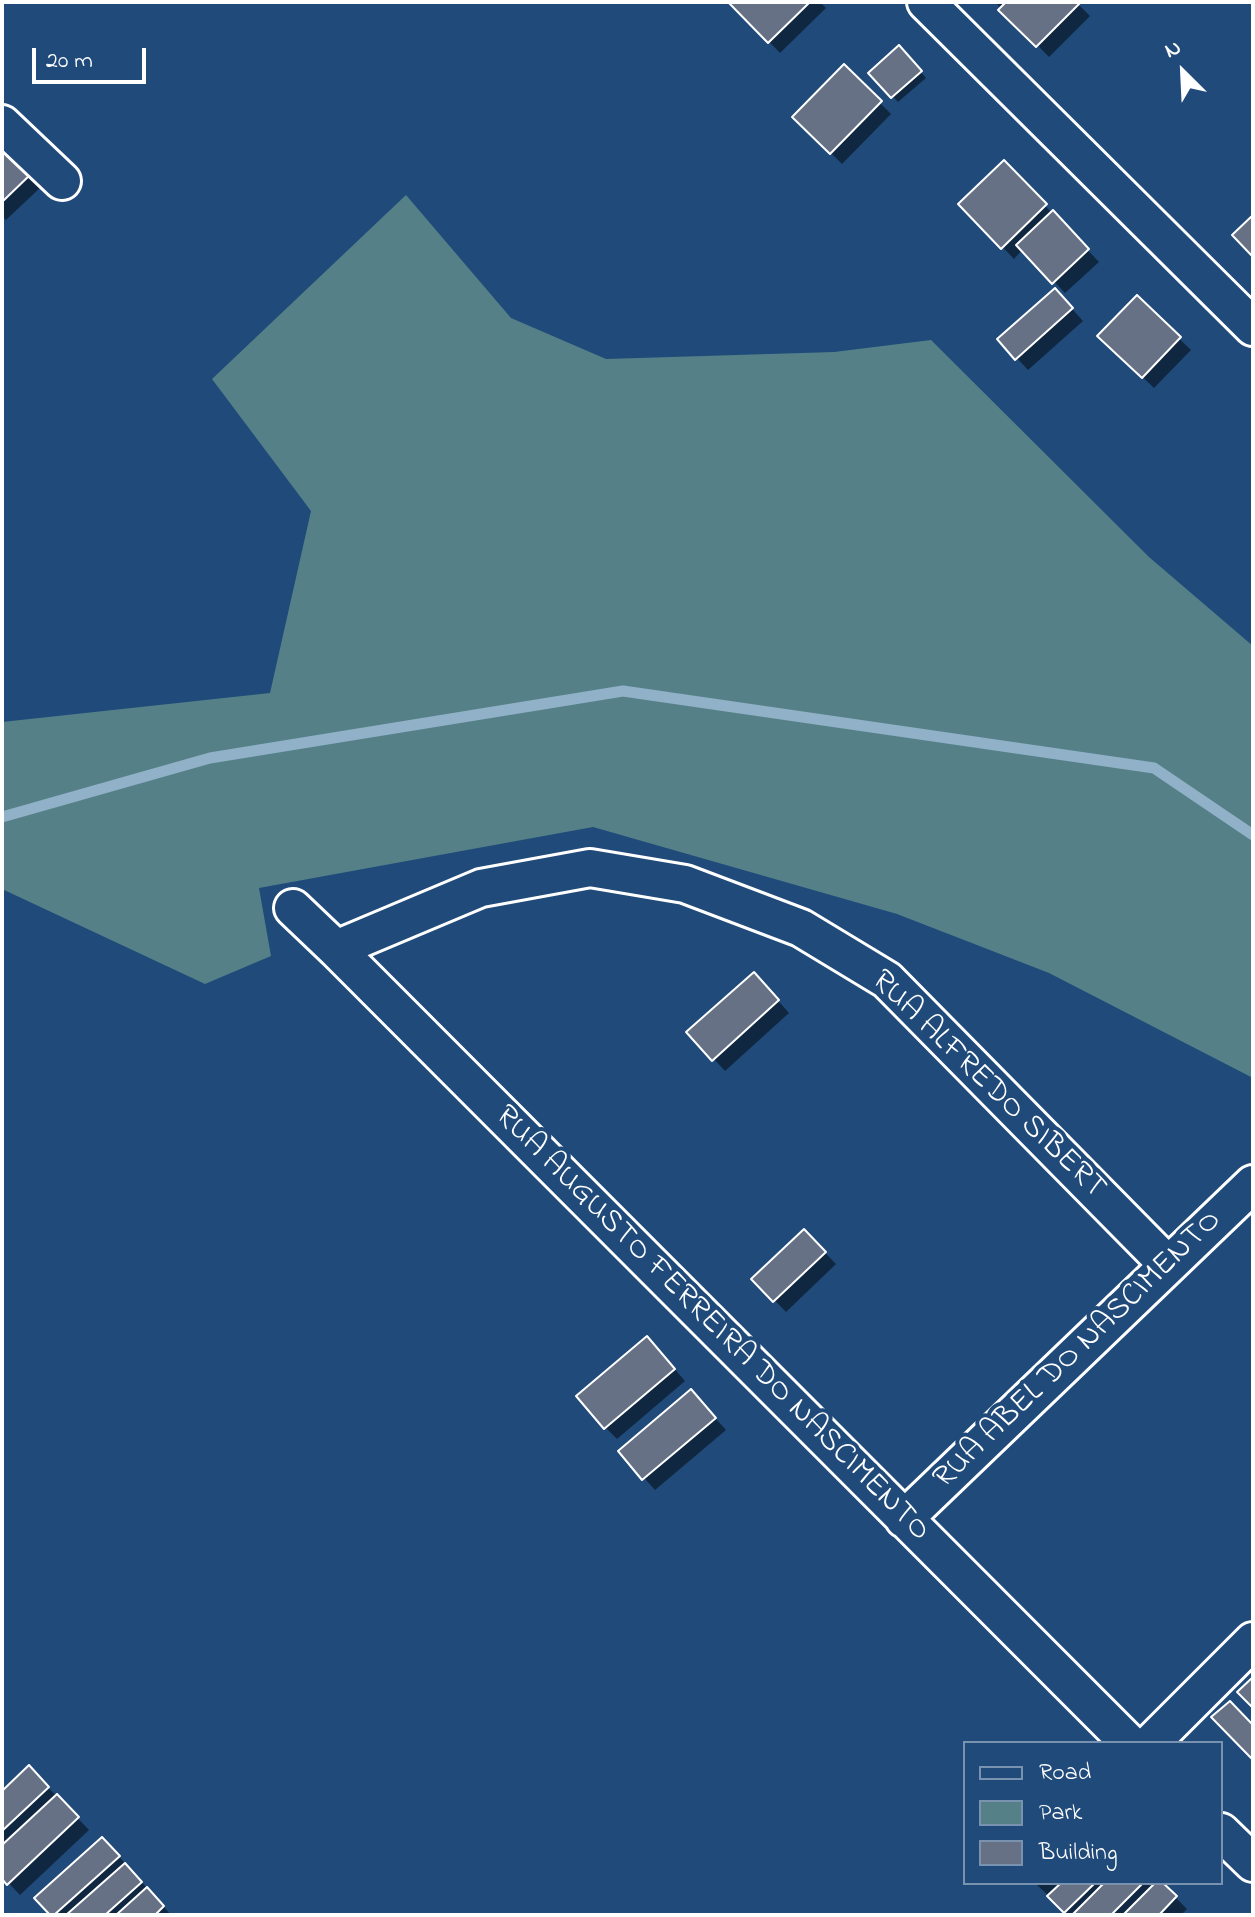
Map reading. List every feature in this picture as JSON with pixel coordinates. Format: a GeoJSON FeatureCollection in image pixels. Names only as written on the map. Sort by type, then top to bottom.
{"type":"FeatureCollection","features":[{"type":"Feature","properties":{"kind":"street"},"geometry":{"type":"LineString","coordinates":[[926,2],[1253,327]]}},
{"type":"Feature","properties":{"kind":"street"},"geometry":{"type":"LineString","coordinates":[[2,124],[62,181]]}},
{"type":"Feature","properties":{"kind":"street","name":"RUA ALFREDO SIBERT"},"geometry":{"type":"LineString","coordinates":[[336,949],[481,888],[590,868],[685,884],[787,922],[887,980],[1168,1265]]}},
{"type":"Feature","properties":{"kind":"street","name":"RUA AUGUSTO FERREIRA DO NASCIMENTO"},"geometry":{"type":"LineString","coordinates":[[293,908],[1127,1741]]}},
{"type":"Feature","properties":{"kind":"street","name":"RUA ABEL DO NASCIMENTO"},"geometry":{"type":"LineString","coordinates":[[904,1519],[1253,1184]]}},
{"type":"Feature","properties":{"kind":"street"},"geometry":{"type":"LineString","coordinates":[[1153,1741],[1253,1641]]}},
{"type":"Feature","properties":{"kind":"street"},"geometry":{"type":"LineString","coordinates":[[1223,1834],[1253,1863]]}},
{"type":"Feature","properties":{"kind":"green space"},"geometry":{"type":"Polygon","coordinates":[[[406,195],[511,318],[606,359],[834,352],[931,340],[1149,557],[1253,646],[1253,1078],[1049,973],[897,914],[593,827],[259,888],[271,956],[205,984],[2,889],[2,722],[270,693],[311,511],[212,379],[406,195]]]}},
{"type":"Feature","properties":{"kind":"building"},"geometry":{"type":"Polygon","coordinates":[[[728,2],[810,2],[768,43],[728,2]]]}},
{"type":"Feature","properties":{"kind":"building"},"geometry":{"type":"Polygon","coordinates":[[[1006,2],[1080,3],[1036,47],[998,10],[1006,2]]]}},
{"type":"Feature","properties":{"kind":"building"},"geometry":{"type":"Polygon","coordinates":[[[899,45],[922,71],[891,98],[868,73],[899,45]]]}},
{"type":"Feature","properties":{"kind":"building"},"geometry":{"type":"Polygon","coordinates":[[[844,64],[882,101],[830,154],[792,117],[844,64]]]}},
{"type":"Feature","properties":{"kind":"building"},"geometry":{"type":"Polygon","coordinates":[[[2,142],[32,173],[2,202],[2,142]]]}},
{"type":"Feature","properties":{"kind":"building"},"geometry":{"type":"Polygon","coordinates":[[[1004,160],[1047,204],[1001,249],[958,204],[1004,160]]]}},
{"type":"Feature","properties":{"kind":"building"},"geometry":{"type":"Polygon","coordinates":[[[1053,210],[1089,249],[1052,284],[1016,245],[1053,210]]]}},
{"type":"Feature","properties":{"kind":"building"},"geometry":{"type":"Polygon","coordinates":[[[1253,215],[1253,257],[1232,235],[1253,215]]]}},
{"type":"Feature","properties":{"kind":"building"},"geometry":{"type":"Polygon","coordinates":[[[1055,288],[1073,308],[1015,360],[997,339],[1055,288]]]}},
{"type":"Feature","properties":{"kind":"building"},"geometry":{"type":"Polygon","coordinates":[[[1137,295],[1181,337],[1142,378],[1097,336],[1137,295]]]}},
{"type":"Feature","properties":{"kind":"building"},"geometry":{"type":"Polygon","coordinates":[[[754,972],[779,1000],[712,1061],[686,1032],[754,972]]]}},
{"type":"Feature","properties":{"kind":"building"},"geometry":{"type":"Polygon","coordinates":[[[804,1229],[826,1252],[773,1302],[751,1279],[804,1229]]]}},
{"type":"Feature","properties":{"kind":"building"},"geometry":{"type":"Polygon","coordinates":[[[647,1336],[675,1369],[604,1429],[576,1396],[647,1336]]]}},
{"type":"Feature","properties":{"kind":"building"},"geometry":{"type":"Polygon","coordinates":[[[691,1389],[716,1418],[642,1480],[618,1451],[691,1389]]]}},
{"type":"Feature","properties":{"kind":"building"},"geometry":{"type":"Polygon","coordinates":[[[1253,1677],[1253,1708],[1237,1692],[1253,1677]]]}},
{"type":"Feature","properties":{"kind":"building"},"geometry":{"type":"Polygon","coordinates":[[[1230,1701],[1253,1725],[1253,1760],[1211,1717],[1230,1701]]]}},
{"type":"Feature","properties":{"kind":"building"},"geometry":{"type":"Polygon","coordinates":[[[29,1765],[49,1787],[2,1831],[2,1791],[29,1765]]]}},
{"type":"Feature","properties":{"kind":"building"},"geometry":{"type":"Polygon","coordinates":[[[57,1794],[79,1817],[7,1885],[2,1879],[2,1845],[57,1794]]]}},
{"type":"Feature","properties":{"kind":"building"},"geometry":{"type":"Polygon","coordinates":[[[102,1837],[120,1856],[54,1915],[50,1915],[34,1898],[102,1837]]]}},
{"type":"Feature","properties":{"kind":"building"},"geometry":{"type":"Polygon","coordinates":[[[125,1863],[142,1882],[105,1915],[66,1915],[125,1863]]]}},
{"type":"Feature","properties":{"kind":"building"},"geometry":{"type":"Polygon","coordinates":[[[1059,1885],[1093,1885],[1064,1913],[1047,1896],[1059,1885]]]}},
{"type":"Feature","properties":{"kind":"building"},"geometry":{"type":"Polygon","coordinates":[[[1102,1885],[1141,1885],[1111,1915],[1072,1915],[1102,1885]]]}},
{"type":"Feature","properties":{"kind":"building"},"geometry":{"type":"Polygon","coordinates":[[[1153,1885],[1165,1885],[1177,1896],[1159,1915],[1123,1915],[1153,1885]]]}},
{"type":"Feature","properties":{"kind":"building"},"geometry":{"type":"Polygon","coordinates":[[[147,1887],[164,1906],[155,1915],[116,1915],[147,1887]]]}},
{"type":"Feature","properties":{"kind":"waterway"},"geometry":{"type":"LineString","coordinates":[[2,817],[210,758],[623,691],[1154,768],[1253,835]]}}]}
